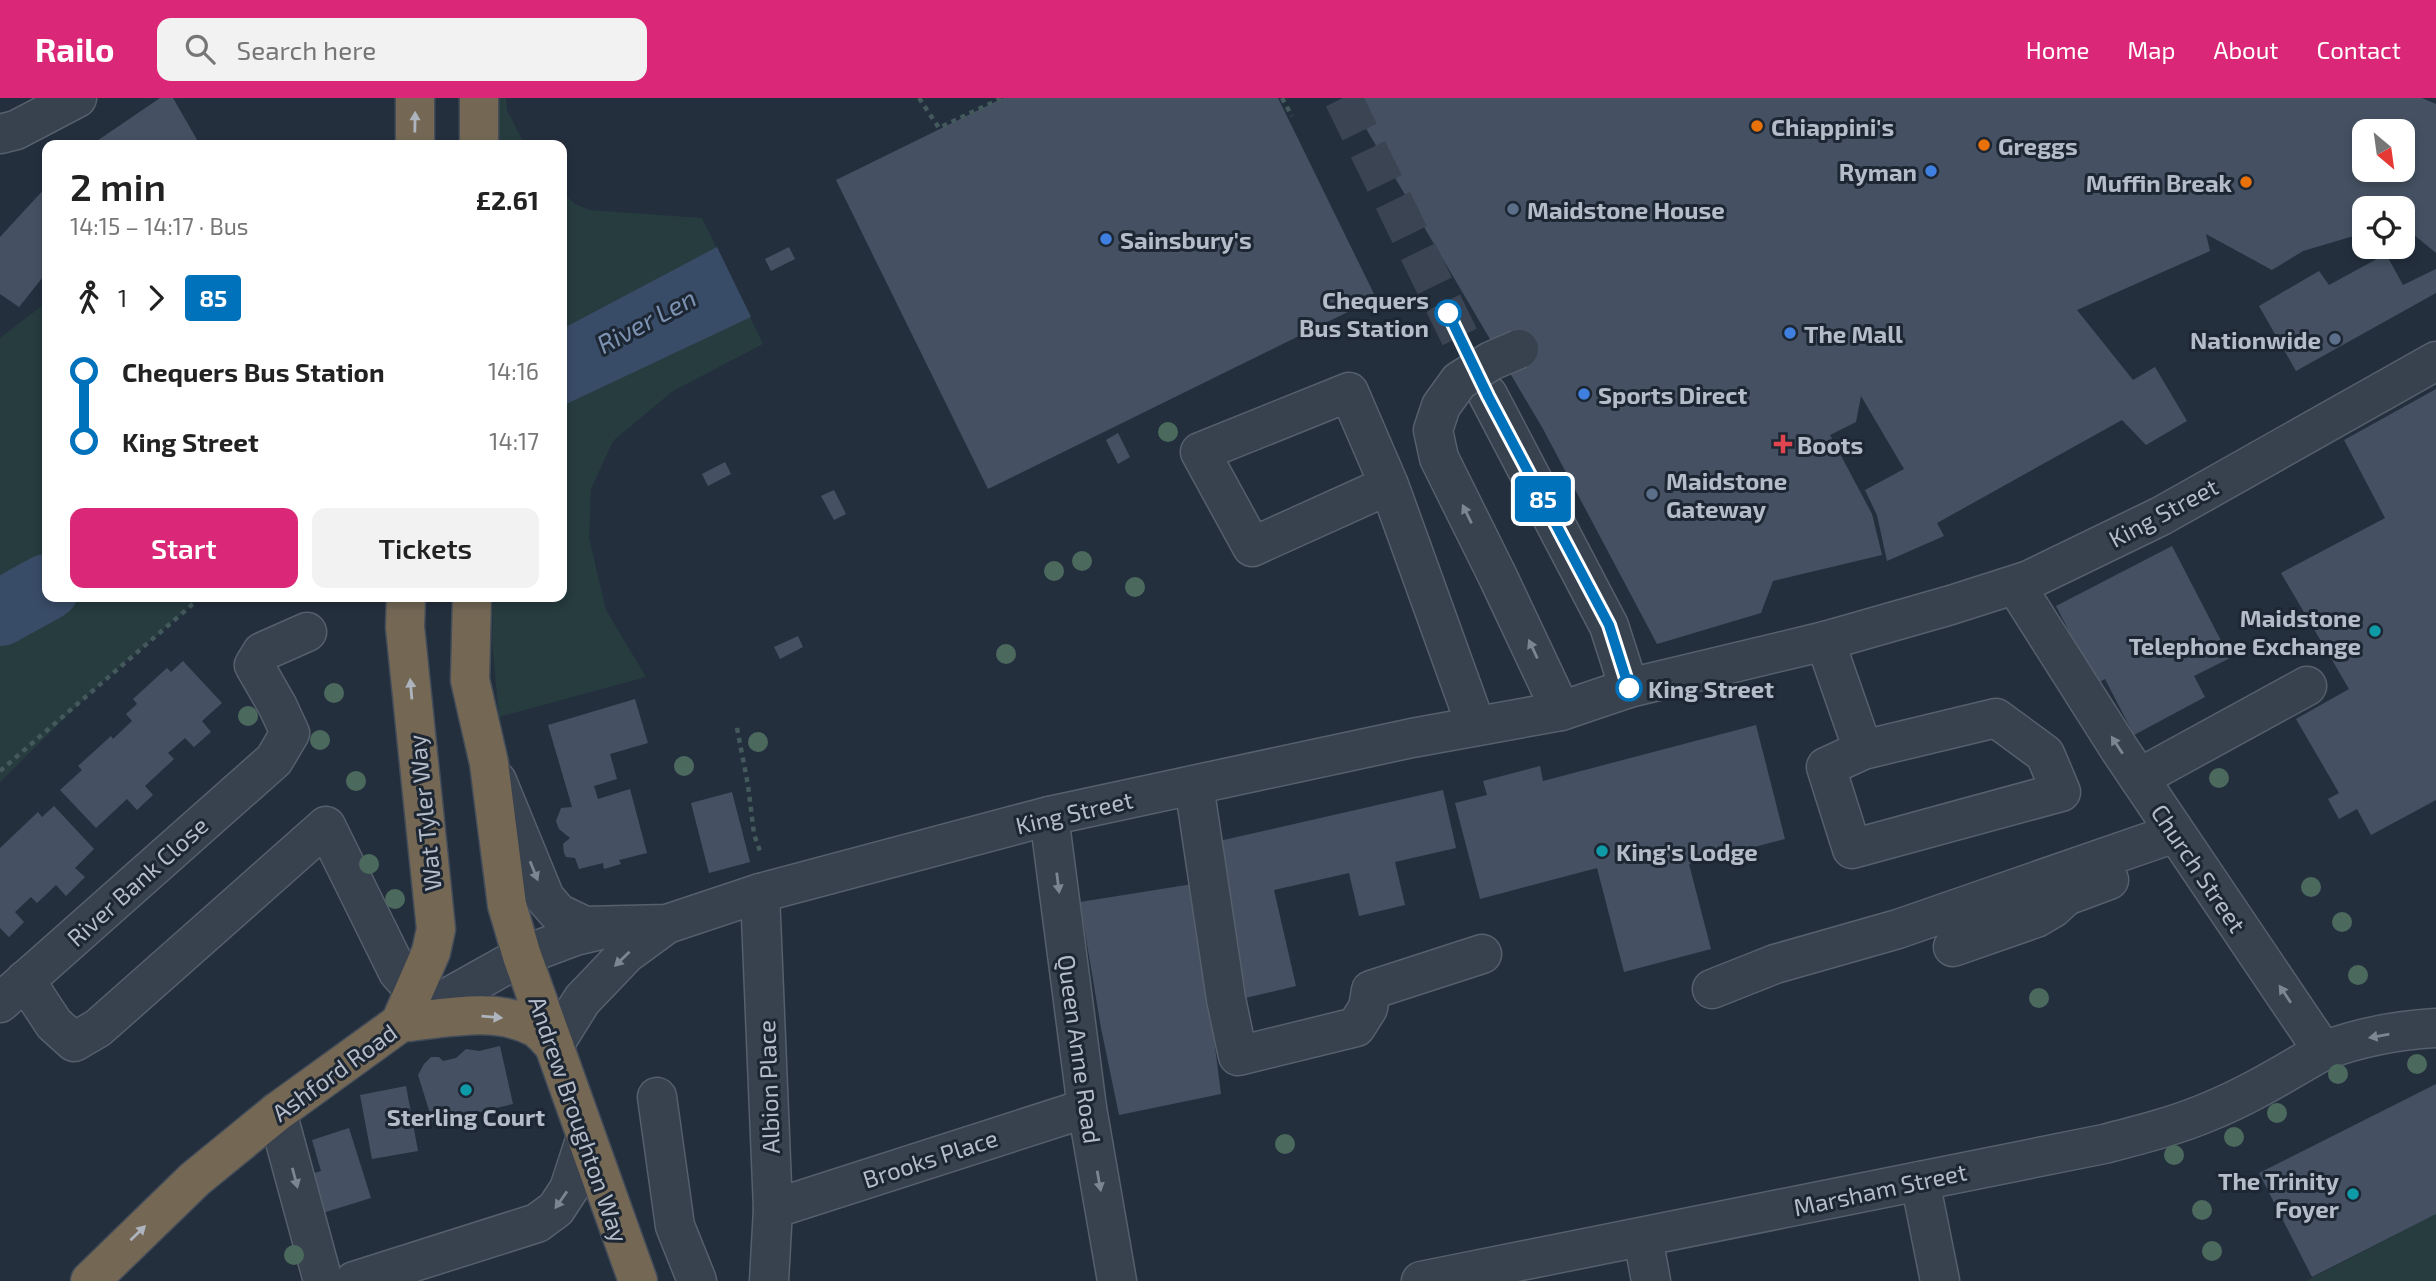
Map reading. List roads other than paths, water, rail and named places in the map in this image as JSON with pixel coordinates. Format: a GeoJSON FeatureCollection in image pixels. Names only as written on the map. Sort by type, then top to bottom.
{"type":"FeatureCollection","features":[{"type":"Feature","properties":{"kind":"highway"},"geometry":{"type":"LineString","coordinates":[[415,98],[415,140]]}},
{"type":"Feature","properties":{"kind":"highway"},"geometry":{"type":"LineString","coordinates":[[479,98],[479,140]]}},
{"type":"Feature","properties":{"kind":"highway","name":"Wat Tyler Way"},"geometry":{"type":"LineString","coordinates":[[406,602],[405,627],[436,929],[431,952],[407,1007]]}},
{"type":"Feature","properties":{"kind":"highway"},"geometry":{"type":"LineString","coordinates":[[472,602],[470,680],[489,763],[507,905],[522,956]]}},
{"type":"Feature","properties":{"kind":"highway","name":"Andrew Broughton Way"},"geometry":{"type":"LineString","coordinates":[[522,956],[635,1278]]}},
{"type":"Feature","properties":{"kind":"highway"},"geometry":{"type":"LineString","coordinates":[[407,1007],[510,1018],[536,1027],[554,1045]]}},
{"type":"Feature","properties":{"kind":"highway","name":"Ashford Road"},"geometry":{"type":"LineString","coordinates":[[90,1281],[195,1179],[407,1007]]}},
{"type":"Feature","properties":{"kind":"street"},"geometry":{"type":"LineString","coordinates":[[0,134],[16,130],[76,98]]}},
{"type":"Feature","properties":{"kind":"street"},"geometry":{"type":"LineString","coordinates":[[1519,349],[1491,361],[1459,381],[1441,406],[1433,430],[1439,458],[1561,711]]}},
{"type":"Feature","properties":{"kind":"street","name":"King Street"},"geometry":{"type":"LineString","coordinates":[[766,891],[1049,816],[1412,738],[1561,711],[1629,688],[1825,641],[2016,586],[2161,516],[2436,361]]}},
{"type":"Feature","properties":{"kind":"street"},"geometry":{"type":"LineString","coordinates":[[1390,485],[1252,547],[1200,452],[1349,392],[1390,485],[1476,726]]}},
{"type":"Feature","properties":{"kind":"street"},"geometry":{"type":"LineString","coordinates":[[1488,396],[1609,625],[1629,688]]}},
{"type":"Feature","properties":{"kind":"street","name":"Church Street"},"geometry":{"type":"LineString","coordinates":[[2016,586],[2180,841],[2323,1051]]}},
{"type":"Feature","properties":{"kind":"street","name":"River Bank Close"},"geometry":{"type":"LineString","coordinates":[[13,991],[274,760],[290,733],[254,665],[262,652],[307,632]]}},
{"type":"Feature","properties":{"kind":"street"},"geometry":{"type":"LineString","coordinates":[[1825,641],[1863,750]]}},
{"type":"Feature","properties":{"kind":"street"},"geometry":{"type":"LineString","coordinates":[[2139,778],[2307,686]]}},
{"type":"Feature","properties":{"kind":"street"},"geometry":{"type":"LineString","coordinates":[[1996,718],[2045,754],[2061,792],[1852,849],[1826,767],[1863,750],[1996,718]]}},
{"type":"Feature","properties":{"kind":"street","name":"Ashford Road"},"geometry":{"type":"LineString","coordinates":[[489,763],[545,898],[558,913],[585,926],[667,924],[766,891]]}},
{"type":"Feature","properties":{"kind":"street"},"geometry":{"type":"LineString","coordinates":[[1194,785],[1226,999],[1238,1056],[1356,1027],[1368,1009],[1371,990],[1482,954]]}},
{"type":"Feature","properties":{"kind":"street","name":"Queen Anne Road"},"geometry":{"type":"LineString","coordinates":[[1049,816],[1087,1108],[1117,1281]]}},
{"type":"Feature","properties":{"kind":"street"},"geometry":{"type":"LineString","coordinates":[[13,991],[74,1042],[98,1028],[326,826],[398,972],[407,1007]]}},
{"type":"Feature","properties":{"kind":"street"},"geometry":{"type":"LineString","coordinates":[[1953,947],[2036,918],[2066,896],[2101,884],[2147,862],[2180,841]]}},
{"type":"Feature","properties":{"kind":"street"},"geometry":{"type":"LineString","coordinates":[[1712,989],[1775,964],[1898,929],[2180,841]]}},
{"type":"Feature","properties":{"kind":"street","name":"Albion Place"},"geometry":{"type":"LineString","coordinates":[[766,891],[773,1209],[769,1281]]}},
{"type":"Feature","properties":{"kind":"street","name":"Ashford Road"},"geometry":{"type":"LineString","coordinates":[[554,1045],[582,1000],[626,954],[667,924]]}},
{"type":"Feature","properties":{"kind":"street","name":"Ashford Road"},"geometry":{"type":"LineString","coordinates":[[407,1007],[522,956],[575,936],[618,925]]}},
{"type":"Feature","properties":{"kind":"street"},"geometry":{"type":"LineString","coordinates":[[2323,1051],[2370,1038],[2436,1028]]}},
{"type":"Feature","properties":{"kind":"street","name":"Marsham Street"},"geometry":{"type":"LineString","coordinates":[[1422,1281],[1515,1272],[1643,1238],[2105,1144],[2175,1124],[2249,1093],[2323,1051]]}},
{"type":"Feature","properties":{"kind":"street"},"geometry":{"type":"LineString","coordinates":[[657,1097],[675,1226],[696,1281]]}},
{"type":"Feature","properties":{"kind":"street","name":"Brooks Place"},"geometry":{"type":"LineString","coordinates":[[773,1209],[1087,1108]]}},
{"type":"Feature","properties":{"kind":"street"},"geometry":{"type":"LineString","coordinates":[[277,1112],[323,1281]]}},
{"type":"Feature","properties":{"kind":"street"},"geometry":{"type":"LineString","coordinates":[[354,1281],[537,1223],[556,1209],[569,1189],[586,1137]]}},
{"type":"Feature","properties":{"kind":"street"},"geometry":{"type":"LineString","coordinates":[[1920,1181],[1940,1281]]}},
{"type":"Feature","properties":{"kind":"street"},"geometry":{"type":"LineString","coordinates":[[1643,1238],[1651,1281]]}},
{"type":"Feature","properties":{"kind":"water"},"geometry":{"type":"Polygon","coordinates":[[[717,247],[751,317],[567,404],[567,326],[717,247]]]}},
{"type":"Feature","properties":{"kind":"waterway","name":"River Len"},"geometry":{"type":"LineString","coordinates":[[0,613],[42,590]]}},
{"type":"Feature","properties":{"kind":"tunnel"},"geometry":{"type":"LineString","coordinates":[[1343,98],[1488,395]]}},
{"type":"Feature","properties":{"kind":"place","name":"Chiappini's"},"geometry":{"type":"Point","coordinates":[1757,126]}},
{"type":"Feature","properties":{"kind":"place","name":"Greggs"},"geometry":{"type":"Point","coordinates":[1984,145]}},
{"type":"Feature","properties":{"kind":"place","name":"Ryman"},"geometry":{"type":"Point","coordinates":[1931,171]}},
{"type":"Feature","properties":{"kind":"place","name":"Muffin Break"},"geometry":{"type":"Point","coordinates":[2246,182]}},
{"type":"Feature","properties":{"kind":"place","name":"Maidstone House"},"geometry":{"type":"Point","coordinates":[1513,209]}},
{"type":"Feature","properties":{"kind":"place","name":"Sainsbury's"},"geometry":{"type":"Point","coordinates":[1106,239]}},
{"type":"Feature","properties":{"kind":"place","name":"Chequers Bus Station"},"geometry":{"type":"Point","coordinates":[1448,313]}},
{"type":"Feature","properties":{"kind":"place","name":"The Mall"},"geometry":{"type":"Point","coordinates":[1790,333]}},
{"type":"Feature","properties":{"kind":"place","name":"Nationwide"},"geometry":{"type":"Point","coordinates":[2335,339]}},
{"type":"Feature","properties":{"kind":"place","name":"Sports Direct"},"geometry":{"type":"Point","coordinates":[1584,394]}},
{"type":"Feature","properties":{"kind":"place","name":"Boots"},"geometry":{"type":"Point","coordinates":[1783,444]}},
{"type":"Feature","properties":{"kind":"place","name":"Maidstone Gateway"},"geometry":{"type":"Point","coordinates":[1652,494]}},
{"type":"Feature","properties":{"kind":"place","name":"Maidstone Telephone Exchange"},"geometry":{"type":"Point","coordinates":[2375,631]}},
{"type":"Feature","properties":{"kind":"place","name":"King Street"},"geometry":{"type":"Point","coordinates":[1629,688]}},
{"type":"Feature","properties":{"kind":"place","name":"King's Lodge"},"geometry":{"type":"Point","coordinates":[1602,851]}},
{"type":"Feature","properties":{"kind":"place","name":"Sterling Court"},"geometry":{"type":"Point","coordinates":[466,1090]}},
{"type":"Feature","properties":{"kind":"place","name":"The Trinity Foyer"},"geometry":{"type":"Point","coordinates":[2353,1194]}}]}
